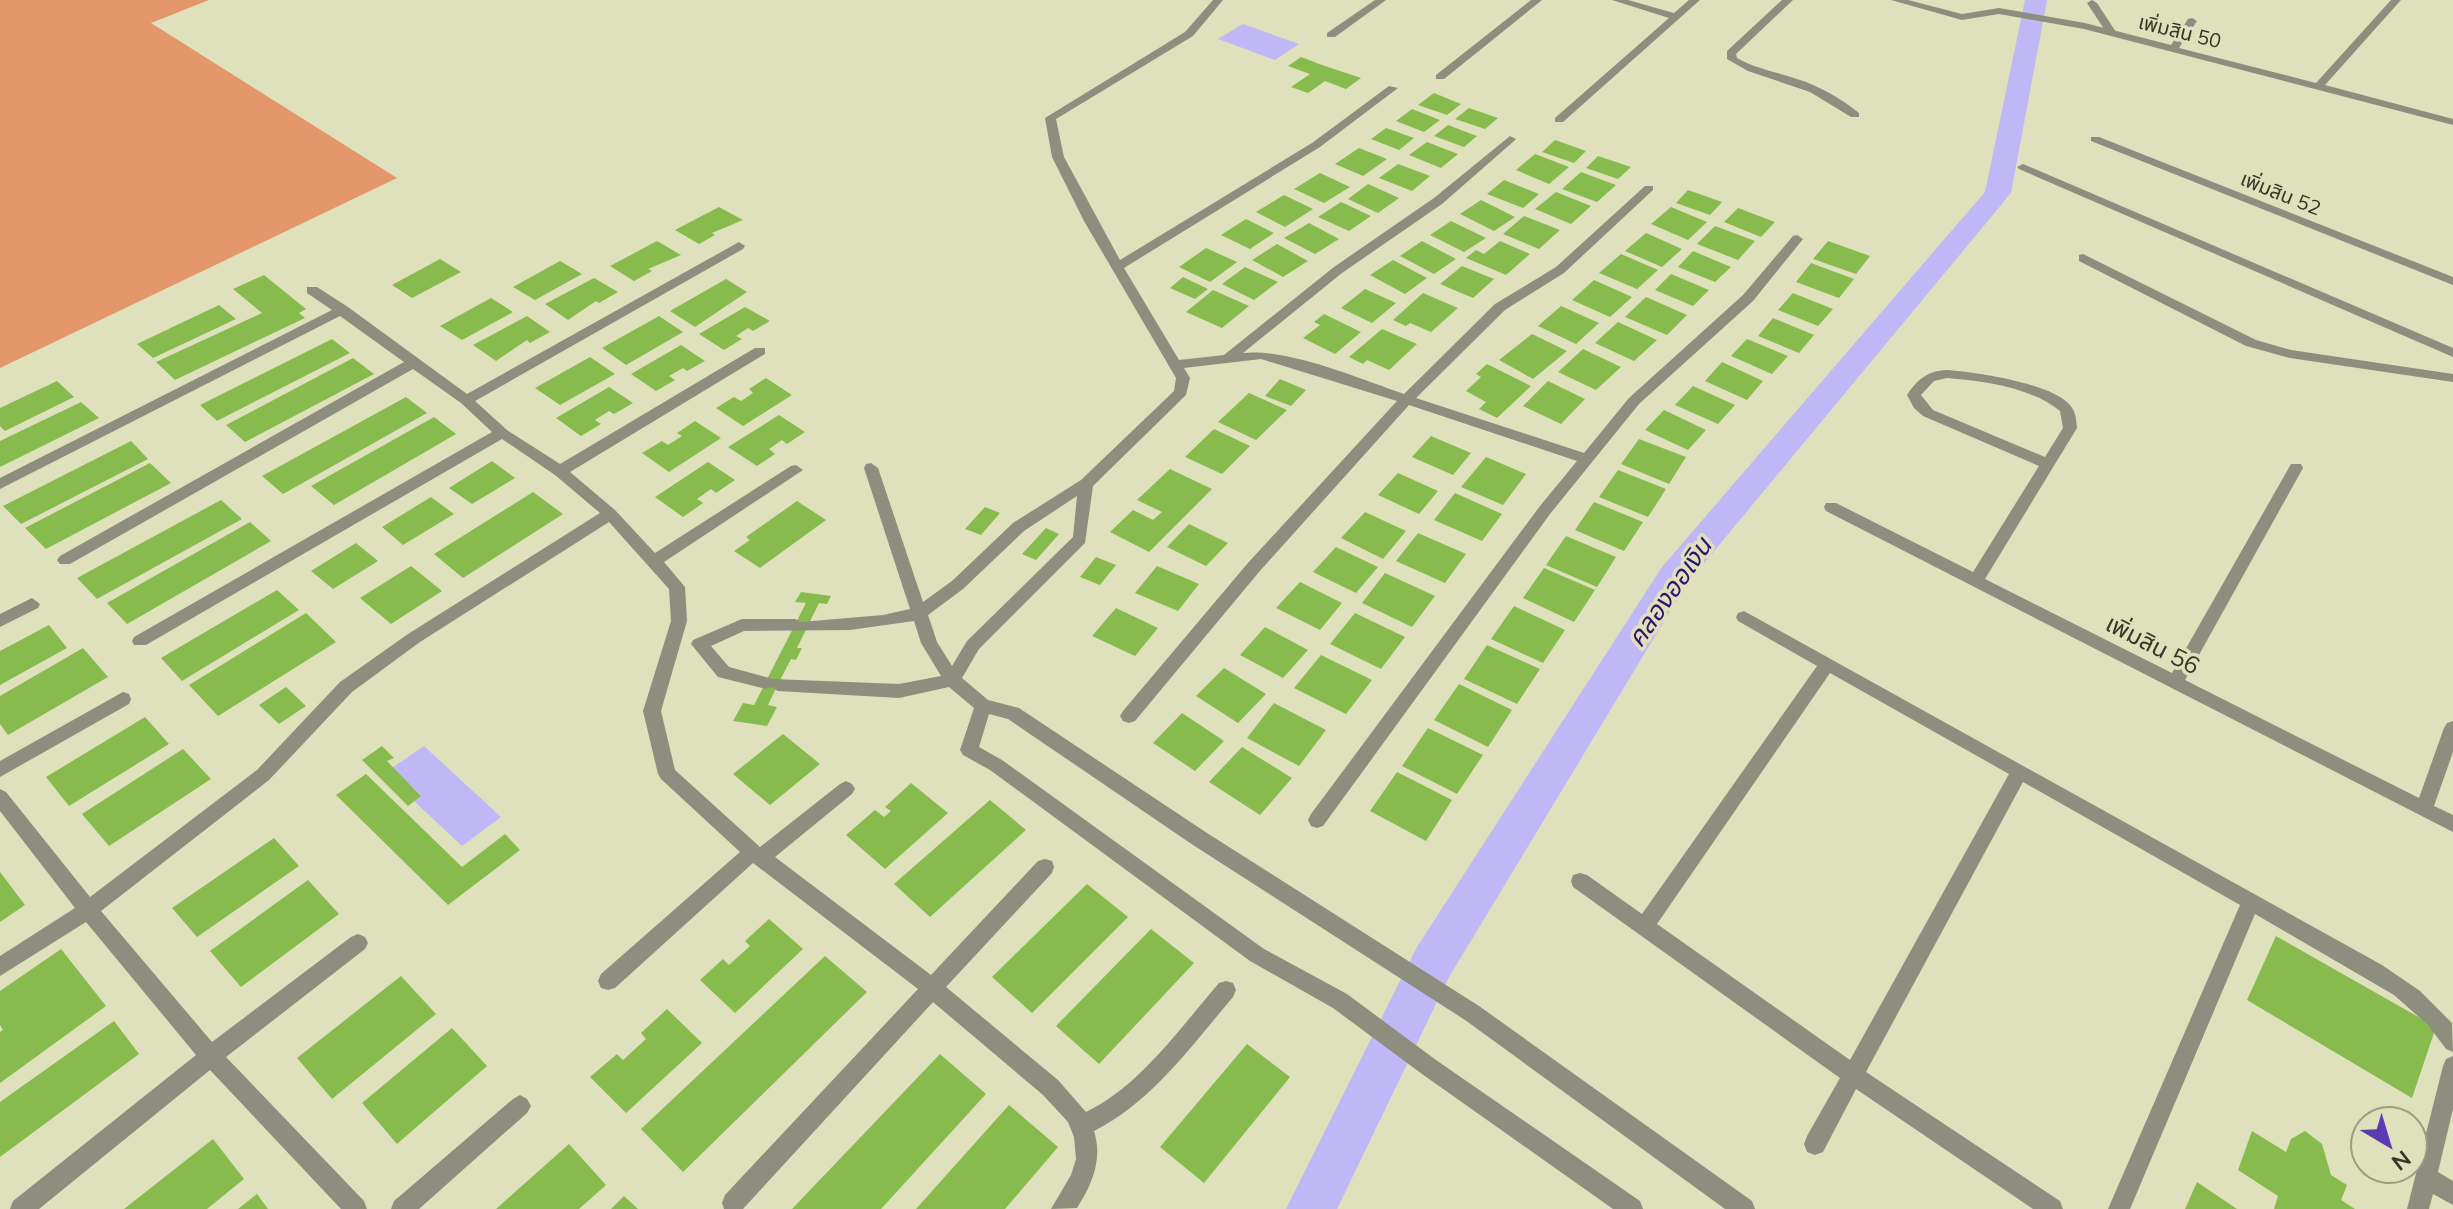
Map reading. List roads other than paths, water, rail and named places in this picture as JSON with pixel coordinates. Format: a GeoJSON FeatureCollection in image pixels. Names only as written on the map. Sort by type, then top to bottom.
{"type":"FeatureCollection","features":[{"type":"Feature","properties":{"kind":"street"},"geometry":{"type":"LineString","coordinates":[[671,647],[699,644],[742,625],[871,621],[920,612],[952,588],[1011,533],[1047,506],[1086,484],[1181,392],[1183,378],[1177,364],[1116,268],[1058,157],[1050,118],[1189,34],[1218,0]]}},
{"type":"Feature","properties":{"kind":"street"},"geometry":{"type":"LineString","coordinates":[[1331,35],[1381,0]]}},
{"type":"Feature","properties":{"kind":"street"},"geometry":{"type":"LineString","coordinates":[[1440,77],[1537,0]]}},
{"type":"Feature","properties":{"kind":"street"},"geometry":{"type":"LineString","coordinates":[[1617,0],[1676,17]]}},
{"type":"Feature","properties":{"kind":"street"},"geometry":{"type":"LineString","coordinates":[[1559,120],[1695,0]]}},
{"type":"Feature","properties":{"kind":"street"},"geometry":{"type":"LineString","coordinates":[[1788,0],[1731,53],[1732,59],[1757,71],[1791,80],[1839,102],[1855,115]]}},
{"type":"Feature","properties":{"kind":"street","name":"เพิ่มสิน 50"},"geometry":{"type":"LineString","coordinates":[[1896,0],[1962,17],[1999,11],[2085,26],[2453,122]]}},
{"type":"Feature","properties":{"kind":"street"},"geometry":{"type":"LineString","coordinates":[[2319,86],[2396,0]]}},
{"type":"Feature","properties":{"kind":"street"},"geometry":{"type":"LineString","coordinates":[[2092,3],[2111,32]]}},
{"type":"Feature","properties":{"kind":"street"},"geometry":{"type":"LineString","coordinates":[[2174,48],[2192,21]]}},
{"type":"Feature","properties":{"kind":"street"},"geometry":{"type":"LineString","coordinates":[[1116,268],[1316,145],[1393,88]]}},
{"type":"Feature","properties":{"kind":"street"},"geometry":{"type":"LineString","coordinates":[[1229,357],[1338,270],[1438,201],[1510,139]]}},
{"type":"Feature","properties":{"kind":"street","name":"เพิ่มสิน 52"},"geometry":{"type":"LineString","coordinates":[[2095,139],[2453,281]]}},
{"type":"Feature","properties":{"kind":"street"},"geometry":{"type":"LineString","coordinates":[[2023,167],[2453,353]]}},
{"type":"Feature","properties":{"kind":"street"},"geometry":{"type":"LineString","coordinates":[[1129,716],[1253,568],[1407,399],[1500,307],[1560,270],[1649,188]]}},
{"type":"Feature","properties":{"kind":"street"},"geometry":{"type":"LineString","coordinates":[[1317,820],[1545,510],[1634,401],[1748,298],[1797,239]]}},
{"type":"Feature","properties":{"kind":"street"},"geometry":{"type":"LineString","coordinates":[[466,400],[739,246]]}},
{"type":"Feature","properties":{"kind":"street"},"geometry":{"type":"LineString","coordinates":[[2083,258],[2251,343],[2290,354],[2453,378]]}},
{"type":"Feature","properties":{"kind":"street"},"geometry":{"type":"LineString","coordinates":[[312,290],[466,400],[502,433],[560,471],[610,514],[677,587],[679,621],[652,711],[667,774],[756,855],[933,988],[1064,1101],[1081,1126],[1088,1155],[1078,1190],[1062,1209]]}},
{"type":"Feature","properties":{"kind":"street"},"geometry":{"type":"LineString","coordinates":[[0,484],[343,310]]}},
{"type":"Feature","properties":{"kind":"street"},"geometry":{"type":"LineString","coordinates":[[560,471],[760,351]]}},
{"type":"Feature","properties":{"kind":"street"},"geometry":{"type":"LineString","coordinates":[[1177,364],[1261,355],[1407,399],[1587,459]]}},
{"type":"Feature","properties":{"kind":"street"},"geometry":{"type":"LineString","coordinates":[[65,560],[415,362]]}},
{"type":"Feature","properties":{"kind":"street"},"geometry":{"type":"LineString","coordinates":[[1976,581],[2049,465],[2070,428],[2066,409],[2051,398],[1950,372],[1924,380],[1914,395],[1928,413],[2049,465]]}},
{"type":"Feature","properties":{"kind":"street"},"geometry":{"type":"LineString","coordinates":[[140,641],[502,433]]}},
{"type":"Feature","properties":{"kind":"street"},"geometry":{"type":"LineString","coordinates":[[871,468],[929,643],[952,680],[983,706],[1013,713],[1200,839],[1472,1013],[1744,1209]]}},
{"type":"Feature","properties":{"kind":"street"},"geometry":{"type":"LineString","coordinates":[[2175,682],[2296,468]]}},
{"type":"Feature","properties":{"kind":"street"},"geometry":{"type":"LineString","coordinates":[[654,561],[796,470]]}},
{"type":"Feature","properties":{"kind":"street"},"geometry":{"type":"LineString","coordinates":[[699,644],[724,672],[772,683],[899,691],[952,680],[973,645],[1080,539],[1086,484]]}},
{"type":"Feature","properties":{"kind":"street","name":"เพิ่มสิน 56"},"geometry":{"type":"LineString","coordinates":[[1831,507],[2453,824]]}},
{"type":"Feature","properties":{"kind":"street"},"geometry":{"type":"LineString","coordinates":[[0,967],[88,910],[263,775],[346,687],[414,638],[610,514]]}},
{"type":"Feature","properties":{"kind":"street"},"geometry":{"type":"LineString","coordinates":[[0,621],[32,604]]}},
{"type":"Feature","properties":{"kind":"street"},"geometry":{"type":"LineString","coordinates":[[1744,617],[2400,987],[2441,1022],[2453,1042]]}},
{"type":"Feature","properties":{"kind":"street"},"geometry":{"type":"LineString","coordinates":[[1644,927],[1827,664]]}},
{"type":"Feature","properties":{"kind":"street"},"geometry":{"type":"LineString","coordinates":[[0,770],[123,699]]}},
{"type":"Feature","properties":{"kind":"street"},"geometry":{"type":"LineString","coordinates":[[983,706],[969,750],[996,765],[1257,955],[1340,1001],[1632,1209]]}},
{"type":"Feature","properties":{"kind":"street"},"geometry":{"type":"LineString","coordinates":[[2424,809],[2453,728]]}},
{"type":"Feature","properties":{"kind":"street"},"geometry":{"type":"LineString","coordinates":[[1815,1144],[2019,772]]}},
{"type":"Feature","properties":{"kind":"street"},"geometry":{"type":"LineString","coordinates":[[608,981],[756,855],[846,789]]}},
{"type":"Feature","properties":{"kind":"street"},"geometry":{"type":"LineString","coordinates":[[0,797],[88,910],[211,1056],[356,1209]]}},
{"type":"Feature","properties":{"kind":"street"},"geometry":{"type":"LineString","coordinates":[[733,1203],[1045,867]]}},
{"type":"Feature","properties":{"kind":"street"},"geometry":{"type":"LineString","coordinates":[[1580,881],[1853,1075],[2052,1209]]}},
{"type":"Feature","properties":{"kind":"street"},"geometry":{"type":"LineString","coordinates":[[2119,1209],[2250,903]]}},
{"type":"Feature","properties":{"kind":"street"},"geometry":{"type":"LineString","coordinates":[[21,1209],[358,943]]}},
{"type":"Feature","properties":{"kind":"street"},"geometry":{"type":"LineString","coordinates":[[1081,1126],[1097,1120],[1121,1104],[1226,990]]}},
{"type":"Feature","properties":{"kind":"street"},"geometry":{"type":"LineString","coordinates":[[2429,1169],[2453,1066]]}},
{"type":"Feature","properties":{"kind":"street"},"geometry":{"type":"LineString","coordinates":[[402,1209],[520,1106]]}},
{"type":"Feature","properties":{"kind":"street"},"geometry":{"type":"LineString","coordinates":[[2429,1179],[2453,1194]]}},
{"type":"Feature","properties":{"kind":"street"},"geometry":{"type":"LineString","coordinates":[[2418,1209],[2425,1185]]}},
{"type":"Feature","properties":{"kind":"waterway","name":"คลองออเงิน"},"geometry":{"type":"LineString","coordinates":[[1311,1209],[1433,962],[1674,576],[1998,193],[2036,0]]}}]}
